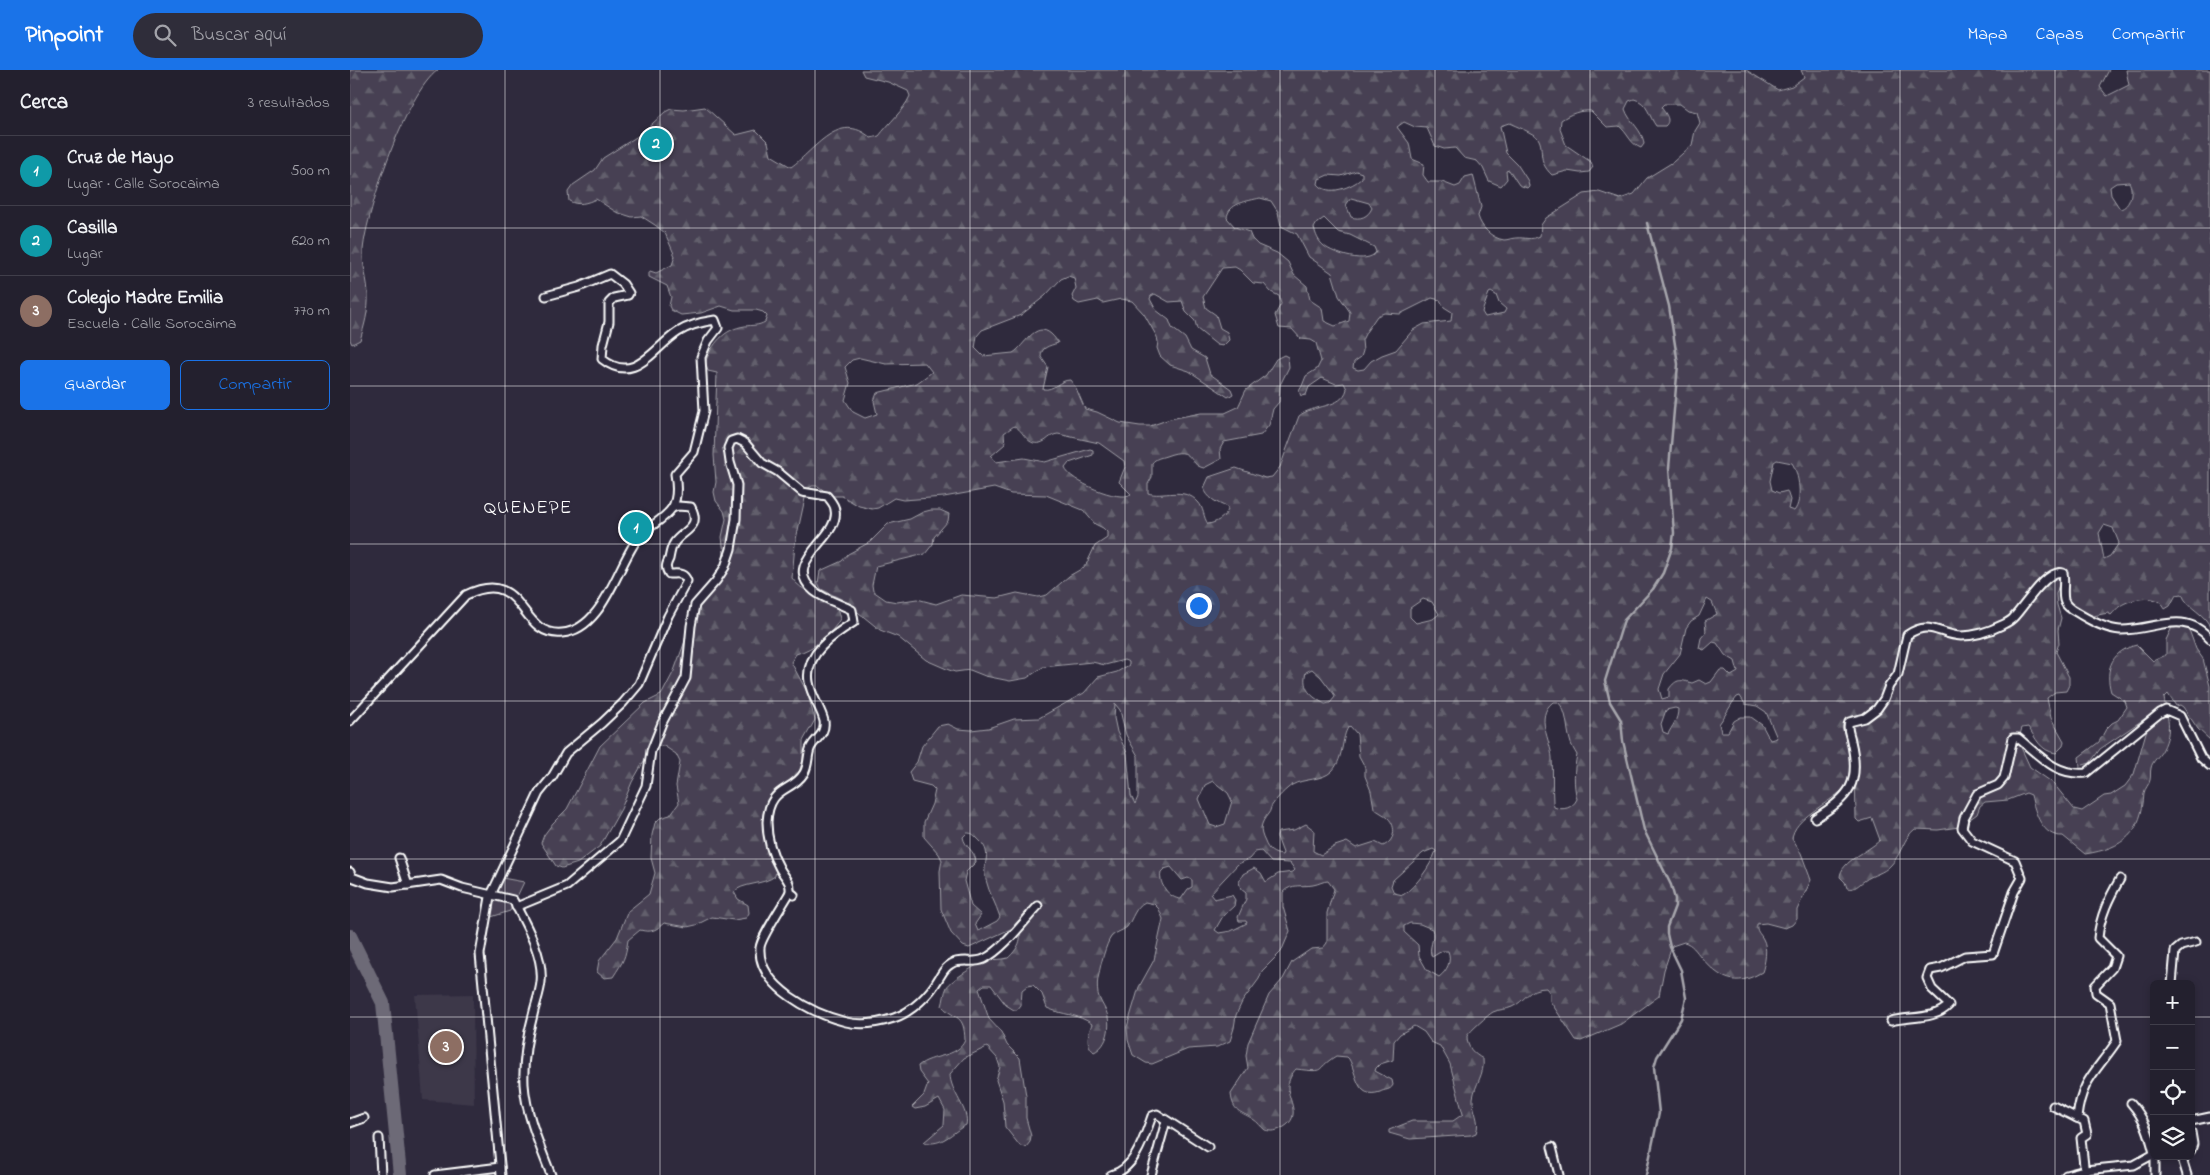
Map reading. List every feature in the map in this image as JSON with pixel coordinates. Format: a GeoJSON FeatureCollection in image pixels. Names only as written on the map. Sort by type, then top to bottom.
{"type":"FeatureCollection","features":[{"type":"Feature","properties":{"kind":"street"},"geometry":{"type":"LineString","coordinates":[[546,296],[579,287],[610,274],[623,284],[629,293],[628,295],[614,298],[609,303],[609,322],[603,345],[602,359],[619,369],[637,366],[677,333],[694,324],[715,320],[718,328],[708,341],[702,357],[704,411],[694,452],[675,474],[677,486],[672,508]]}},
{"type":"Feature","properties":{"kind":"street"},"geometry":{"type":"LineString","coordinates":[[516,907],[567,886],[620,841],[646,786],[651,751],[662,723],[686,678],[690,626],[696,605],[725,567],[731,549],[736,519],[737,485],[728,448],[731,440],[737,439],[745,443],[762,463],[778,472],[802,492],[827,496],[835,507],[836,517],[833,525],[804,562],[803,574],[806,582],[814,591],[852,610],[854,616],[854,622],[819,649],[809,664],[809,682],[824,722],[824,732],[811,748],[804,773],[780,791],[771,802],[767,821],[769,842],[780,869],[791,883],[792,893],[759,946],[761,962],[770,980],[806,1007],[847,1022],[872,1024],[896,1017],[915,1006],[939,978],[942,971],[952,962],[985,959],[1001,946],[1038,906]]}},
{"type":"Feature","properties":{"kind":"street"},"geometry":{"type":"LineString","coordinates":[[350,721],[466,595],[490,588],[507,592],[515,598],[538,628],[545,630],[562,633],[584,625],[598,612],[638,538],[672,508],[678,506],[691,507],[695,521],[689,530],[673,544],[666,566],[669,574],[681,573],[686,577],[687,581],[668,616],[638,684],[602,723],[566,753],[540,793],[491,894],[480,954],[501,1175]]}},
{"type":"Feature","properties":{"kind":"street"},"geometry":{"type":"LineString","coordinates":[[1815,818],[1837,805],[1847,794],[1854,780],[1852,743],[1847,725],[1849,722],[1865,718],[1876,709],[1898,674],[1907,635],[1915,629],[1931,627],[1960,636],[1995,629],[2013,619],[2052,574],[2060,572],[2063,573],[2064,601],[2069,607],[2096,624],[2118,630],[2134,630],[2172,621],[2183,623],[2205,633],[2210,639]]}},
{"type":"Feature","properties":{"kind":"street"},"geometry":{"type":"LineString","coordinates":[[1891,1021],[1942,1013],[1949,1005],[1932,989],[1927,978],[1930,970],[1941,968],[1965,956],[1993,954],[2014,892],[2022,878],[2015,861],[1972,841],[1962,828],[1964,818],[1976,794],[1998,785],[2004,778],[2013,738],[2018,738],[2055,768],[2073,774],[2086,773],[2166,710],[2180,716],[2201,758],[2210,766]]}},
{"type":"Feature","properties":{"kind":"street"},"geometry":{"type":"LineString","coordinates":[[399,858],[408,885]]}},
{"type":"Feature","properties":{"kind":"street"},"geometry":{"type":"LineString","coordinates":[[350,872],[352,877],[380,886],[393,888],[441,880],[462,888],[512,900],[535,948],[540,965],[541,982],[528,1033],[524,1083],[527,1105],[536,1136],[551,1175]]}},
{"type":"Feature","properties":{"kind":"street"},"geometry":{"type":"LineString","coordinates":[[2077,1118],[2079,1099],[2086,1082],[2117,1041],[2110,1003],[2096,993],[2095,986],[2112,968],[2116,956],[2098,938],[2099,924],[2107,902],[2120,878]]}},
{"type":"Feature","properties":{"kind":"street"},"geometry":{"type":"LineString","coordinates":[[2172,980],[2172,968],[2176,951],[2181,946],[2196,942]]}},
{"type":"Feature","properties":{"kind":"street"},"geometry":{"type":"LineString","coordinates":[[2131,1103],[2150,1126]]}},
{"type":"Feature","properties":{"kind":"street"},"geometry":{"type":"LineString","coordinates":[[2053,1106],[2084,1121],[2087,1134],[2081,1138],[2085,1173]]}},
{"type":"Feature","properties":{"kind":"street"},"geometry":{"type":"LineString","coordinates":[[1111,1175],[1120,1173],[1127,1167],[1145,1135],[1152,1116],[1157,1114],[1208,1147]]}},
{"type":"Feature","properties":{"kind":"street"},"geometry":{"type":"LineString","coordinates":[[2195,1120],[2210,1117]]}},
{"type":"Feature","properties":{"kind":"street"},"geometry":{"type":"LineString","coordinates":[[350,1123],[364,1118]]}},
{"type":"Feature","properties":{"kind":"street"},"geometry":{"type":"LineString","coordinates":[[1151,1175],[1166,1121]]}},
{"type":"Feature","properties":{"kind":"street"},"geometry":{"type":"LineString","coordinates":[[379,1138],[381,1175]]}},
{"type":"Feature","properties":{"kind":"street"},"geometry":{"type":"LineString","coordinates":[[1552,1147],[1559,1175]]}},
{"type":"Feature","properties":{"kind":"street"},"geometry":{"type":"LineString","coordinates":[[2066,1175],[2134,1165],[2150,1156]]}},
{"type":"Feature","properties":{"kind":"street"},"geometry":{"type":"LineString","coordinates":[[2154,1160],[2155,1175]]}},
{"type":"Feature","properties":{"kind":"street"},"geometry":{"type":"LineString","coordinates":[[2184,1160],[2187,1175]]}},
{"type":"Feature","properties":{"kind":"street"},"geometry":{"type":"LineString","coordinates":[[436,1175],[500,1167]]}},
{"type":"Feature","properties":{"kind":"street"},"geometry":{"type":"LineString","coordinates":[[2116,1168],[2124,1175]]}},
{"type":"Feature","properties":{"kind":"shaded area"},"geometry":{"type":"Polygon","coordinates":[[[473,994],[474,1104],[423,1100],[415,995],[473,994]]]}},
{"type":"Feature","properties":{"kind":"green space"},"geometry":{"type":"Polygon","coordinates":[[[350,70],[438,70],[425,83],[413,103],[401,127],[380,182],[363,250],[363,262],[368,289],[365,324],[360,340],[352,344],[350,340],[350,70]]]}},
{"type":"Feature","properties":{"kind":"green space"},"geometry":{"type":"Polygon","coordinates":[[[861,70],[1746,70],[1778,90],[1792,86],[1804,77],[1801,70],[2109,70],[2100,87],[2107,96],[2129,85],[2126,70],[2210,70],[2210,628],[2205,619],[2188,604],[2182,594],[2176,595],[2170,606],[2165,609],[2158,601],[2145,598],[2125,603],[2111,615],[2108,613],[2088,617],[2066,602],[2061,578],[2056,594],[2061,618],[2058,630],[2059,643],[2056,652],[2069,677],[2069,685],[2066,691],[2055,692],[2047,698],[2051,718],[2064,741],[2063,746],[2056,753],[2046,750],[2028,727],[2022,728],[2018,741],[2030,767],[2053,783],[2074,809],[2082,811],[2104,796],[2111,795],[2125,786],[2134,774],[2149,722],[2147,717],[2100,749],[2090,763],[2080,766],[2079,757],[2099,742],[2106,729],[2118,720],[2127,707],[2125,701],[2111,692],[2109,675],[2112,661],[2122,651],[2137,645],[2153,661],[2166,655],[2166,640],[2173,625],[2188,627],[2196,649],[2203,659],[2210,686],[2210,740],[2198,729],[2183,707],[2180,705],[2176,706],[2168,694],[2164,698],[2169,729],[2168,735],[2162,752],[2152,765],[2150,780],[2144,793],[2139,819],[2135,828],[2128,836],[2110,848],[2085,854],[2063,836],[2050,833],[2037,816],[2031,795],[2026,793],[2008,800],[1985,802],[1980,806],[1977,814],[1959,827],[1938,830],[1915,829],[1911,832],[1888,868],[1856,887],[1847,888],[1845,882],[1840,877],[1845,866],[1880,840],[1872,818],[1859,822],[1856,819],[1855,768],[1852,760],[1845,787],[1813,811],[1794,831],[1792,839],[1801,853],[1811,880],[1797,910],[1797,919],[1792,925],[1785,928],[1766,923],[1757,924],[1758,931],[1765,942],[1766,951],[1762,972],[1744,980],[1728,979],[1708,965],[1689,944],[1684,942],[1672,946],[1664,970],[1659,996],[1621,1024],[1581,1041],[1576,1040],[1550,1001],[1550,993],[1546,988],[1531,992],[1512,1007],[1493,1012],[1467,1036],[1469,1047],[1483,1059],[1481,1074],[1473,1098],[1478,1124],[1476,1133],[1471,1135],[1410,1139],[1389,1133],[1389,1130],[1412,1121],[1453,1121],[1463,1114],[1450,1064],[1440,1046],[1431,1042],[1424,1032],[1414,1026],[1400,1034],[1394,1041],[1393,1060],[1380,1064],[1376,1068],[1375,1071],[1392,1080],[1393,1085],[1389,1089],[1380,1092],[1366,1092],[1358,1084],[1349,1059],[1336,1056],[1317,1070],[1296,1069],[1289,1080],[1288,1087],[1293,1108],[1292,1118],[1284,1127],[1272,1131],[1265,1130],[1255,1120],[1235,1108],[1231,1094],[1248,1068],[1246,1056],[1248,1043],[1269,995],[1283,979],[1292,962],[1311,949],[1323,948],[1327,943],[1327,913],[1334,889],[1328,881],[1313,885],[1294,886],[1283,892],[1283,907],[1290,931],[1281,952],[1262,971],[1259,979],[1242,1002],[1236,1015],[1230,1041],[1217,1047],[1188,1049],[1152,1064],[1146,1063],[1133,1055],[1128,1040],[1127,1027],[1139,987],[1154,960],[1163,919],[1159,909],[1154,904],[1145,902],[1136,910],[1127,927],[1111,937],[1105,950],[1098,976],[1097,989],[1108,1016],[1109,1028],[1103,1045],[1094,1052],[1088,1042],[1092,1024],[1082,1018],[1047,1008],[1042,994],[1033,985],[1027,986],[1022,990],[1021,1005],[1017,1010],[1006,1005],[991,985],[984,985],[979,989],[989,1019],[1001,1032],[1007,1045],[1020,1058],[1026,1096],[1026,1118],[1031,1136],[1030,1142],[1026,1147],[1020,1146],[1005,1127],[1003,1101],[996,1080],[1000,1067],[997,1058],[987,1047],[964,1058],[950,1074],[953,1087],[965,1113],[966,1125],[942,1141],[924,1142],[944,1125],[945,1110],[939,1099],[925,1107],[915,1109],[912,1107],[924,1095],[928,1084],[919,1072],[918,1066],[930,1059],[957,1050],[965,1040],[961,1021],[942,1006],[947,987],[959,976],[979,964],[989,960],[1008,958],[1017,948],[1020,935],[1017,926],[969,948],[963,946],[951,933],[941,909],[940,871],[942,860],[924,837],[924,822],[932,804],[935,790],[931,786],[912,781],[909,772],[917,762],[922,746],[938,726],[948,724],[958,729],[971,730],[988,728],[1014,719],[1039,718],[1084,693],[1098,677],[1117,672],[1129,665],[1129,662],[1124,660],[1105,665],[1092,662],[1043,667],[1027,678],[1010,681],[985,676],[970,670],[955,672],[926,660],[898,637],[880,630],[843,600],[821,589],[818,583],[820,571],[842,561],[848,554],[870,542],[888,524],[910,519],[923,512],[940,510],[949,514],[948,521],[934,537],[933,544],[925,554],[876,566],[872,585],[873,591],[886,600],[897,602],[917,599],[936,604],[961,595],[997,598],[1017,593],[1038,597],[1047,595],[1069,576],[1083,568],[1095,546],[1107,538],[1107,532],[1095,524],[1083,510],[1046,495],[1011,494],[994,488],[944,497],[903,500],[894,498],[878,508],[872,509],[859,506],[842,496],[828,494],[818,486],[812,486],[807,489],[795,544],[792,578],[806,591],[837,607],[840,619],[832,631],[821,641],[809,649],[796,654],[791,662],[807,692],[815,720],[803,741],[803,760],[798,775],[770,805],[768,848],[776,870],[775,876],[765,881],[742,887],[734,892],[738,899],[748,905],[749,913],[746,918],[734,920],[712,917],[687,927],[664,923],[654,930],[640,930],[628,940],[624,959],[613,977],[604,978],[597,972],[599,961],[617,938],[628,911],[649,894],[655,873],[651,858],[652,835],[655,823],[660,818],[670,815],[679,803],[676,786],[680,762],[676,754],[664,746],[652,747],[600,846],[578,863],[562,868],[556,866],[541,843],[544,835],[553,823],[567,809],[600,746],[645,703],[661,695],[663,692],[674,671],[700,600],[725,563],[722,537],[726,519],[724,511],[716,501],[714,492],[716,482],[714,455],[717,373],[708,371],[705,363],[715,344],[725,334],[731,330],[765,322],[767,316],[763,312],[756,310],[734,310],[721,306],[701,313],[681,315],[671,310],[669,306],[671,297],[667,286],[649,277],[650,271],[656,273],[672,265],[675,256],[665,233],[641,216],[632,217],[616,212],[596,199],[589,202],[572,203],[569,201],[568,192],[573,185],[595,170],[603,158],[641,134],[665,112],[671,109],[684,110],[705,107],[736,135],[756,130],[768,142],[771,155],[791,167],[818,143],[838,130],[848,128],[859,131],[871,138],[879,136],[900,112],[910,96],[908,91],[888,82],[864,76],[861,70]],[[1634,99],[1629,101],[1625,109],[1643,139],[1644,144],[1641,148],[1634,144],[1619,126],[1607,127],[1591,111],[1575,113],[1561,120],[1560,129],[1566,145],[1591,162],[1593,167],[1589,172],[1567,171],[1552,175],[1542,160],[1540,142],[1536,136],[1509,123],[1500,126],[1506,153],[1517,164],[1528,181],[1529,186],[1527,188],[1519,185],[1509,170],[1506,171],[1507,179],[1501,186],[1489,181],[1483,168],[1477,161],[1464,158],[1455,148],[1444,149],[1435,146],[1427,128],[1415,127],[1404,122],[1397,127],[1409,143],[1412,159],[1424,164],[1423,175],[1428,182],[1442,182],[1455,187],[1460,185],[1465,177],[1473,175],[1481,207],[1478,216],[1479,220],[1491,234],[1504,240],[1540,236],[1541,225],[1546,218],[1584,194],[1599,192],[1620,199],[1634,194],[1647,178],[1673,162],[1692,145],[1695,131],[1700,123],[1697,112],[1688,110],[1680,104],[1664,104],[1661,107],[1667,116],[1667,124],[1665,126],[1656,126],[1645,106],[1634,99]],[[1356,171],[1341,176],[1328,175],[1319,179],[1318,184],[1322,188],[1334,190],[1358,181],[1362,178],[1362,173],[1356,171]],[[2129,182],[2116,183],[2110,187],[2111,195],[2120,209],[2129,202],[2131,190],[2129,182]],[[1260,198],[1245,202],[1231,209],[1227,218],[1235,227],[1249,232],[1252,239],[1258,245],[1277,253],[1288,262],[1294,275],[1307,286],[1310,300],[1322,308],[1324,321],[1335,326],[1349,321],[1350,312],[1339,296],[1332,273],[1309,257],[1297,234],[1281,226],[1278,212],[1271,201],[1260,198]],[[1351,198],[1346,205],[1351,217],[1366,216],[1372,208],[1369,203],[1351,198]],[[1324,218],[1314,228],[1324,246],[1343,255],[1366,258],[1376,252],[1374,247],[1350,235],[1338,232],[1324,218]],[[1235,267],[1222,268],[1203,297],[1206,308],[1216,315],[1220,328],[1227,332],[1229,340],[1223,346],[1217,345],[1197,329],[1195,321],[1186,312],[1182,301],[1169,302],[1155,294],[1150,299],[1156,310],[1169,320],[1172,328],[1185,338],[1191,350],[1205,358],[1210,374],[1231,389],[1233,394],[1228,397],[1189,371],[1170,365],[1160,356],[1157,348],[1157,337],[1144,314],[1132,301],[1121,299],[1103,303],[1098,300],[1079,304],[1074,301],[1072,296],[1076,288],[1074,278],[1068,276],[1061,279],[1045,296],[1021,315],[982,330],[977,336],[975,348],[983,356],[1013,353],[1035,332],[1045,331],[1051,334],[1058,343],[1046,347],[1041,354],[1048,367],[1043,389],[1070,380],[1076,388],[1085,409],[1097,412],[1120,423],[1140,426],[1150,426],[1170,419],[1201,413],[1225,413],[1238,407],[1246,390],[1266,375],[1276,359],[1284,355],[1288,357],[1289,367],[1280,385],[1279,402],[1273,409],[1269,425],[1261,435],[1224,442],[1220,449],[1221,459],[1204,468],[1182,453],[1175,453],[1160,458],[1152,463],[1152,477],[1148,484],[1148,493],[1180,493],[1192,497],[1200,504],[1208,524],[1219,520],[1228,510],[1227,507],[1213,500],[1205,492],[1204,488],[1209,477],[1236,468],[1265,478],[1272,477],[1280,467],[1299,416],[1339,400],[1347,389],[1344,383],[1336,384],[1322,378],[1309,387],[1306,395],[1301,396],[1299,391],[1306,376],[1317,369],[1321,361],[1316,343],[1311,340],[1301,339],[1292,329],[1279,328],[1275,315],[1281,304],[1279,296],[1271,292],[1264,284],[1253,283],[1235,267]],[[1491,292],[1489,293],[1482,312],[1485,317],[1504,313],[1506,309],[1499,303],[1496,295],[1491,292]],[[1432,298],[1400,314],[1384,313],[1377,316],[1362,340],[1363,351],[1361,357],[1354,362],[1353,368],[1358,370],[1364,369],[1371,361],[1382,355],[1396,350],[1413,330],[1424,324],[1451,321],[1452,312],[1444,307],[1440,300],[1432,298]],[[860,358],[852,360],[845,367],[850,383],[845,400],[853,412],[865,418],[877,414],[874,401],[877,393],[917,383],[932,372],[925,363],[886,364],[860,358]],[[1014,426],[1004,433],[1005,444],[991,456],[996,462],[1024,458],[1045,462],[1090,449],[1093,450],[1093,455],[1069,463],[1065,468],[1069,473],[1075,479],[1106,493],[1117,496],[1131,494],[1119,482],[1125,467],[1124,461],[1099,443],[1058,434],[1043,442],[1035,443],[1028,440],[1014,426]],[[1777,460],[1774,462],[1770,481],[1772,490],[1779,493],[1787,491],[1790,500],[1788,509],[1794,511],[1799,494],[1797,473],[1792,463],[1777,460]],[[2104,525],[2099,533],[2104,559],[2110,556],[2119,543],[2113,528],[2104,525]],[[1423,599],[1410,608],[1410,617],[1416,623],[1433,619],[1439,614],[1432,602],[1423,599]],[[1707,599],[1699,616],[1691,621],[1686,628],[1680,654],[1664,674],[1659,689],[1662,699],[1669,697],[1669,689],[1677,681],[1692,683],[1699,680],[1706,684],[1711,682],[1720,670],[1725,670],[1731,676],[1738,672],[1735,661],[1725,655],[1717,643],[1713,642],[1704,650],[1699,648],[1701,638],[1706,632],[1705,621],[1717,614],[1712,602],[1707,599]],[[1312,669],[1306,672],[1306,688],[1325,704],[1330,703],[1335,697],[1321,677],[1312,669]],[[1740,696],[1737,697],[1719,724],[1721,732],[1728,732],[1734,721],[1741,717],[1751,717],[1762,725],[1770,740],[1777,738],[1766,712],[1757,706],[1745,704],[1740,696]],[[1553,702],[1547,708],[1544,722],[1552,758],[1554,807],[1567,808],[1573,805],[1577,799],[1574,777],[1577,755],[1570,742],[1564,710],[1558,702],[1553,702]],[[1115,704],[1114,718],[1117,732],[1127,753],[1131,796],[1135,804],[1138,797],[1138,756],[1126,735],[1120,710],[1115,704]],[[1675,708],[1666,710],[1661,724],[1663,732],[1668,734],[1678,713],[1678,709],[1675,708]],[[1350,726],[1345,734],[1336,766],[1328,774],[1292,785],[1272,805],[1261,827],[1263,838],[1271,851],[1282,855],[1283,853],[1277,837],[1278,832],[1294,830],[1306,824],[1314,830],[1313,851],[1321,855],[1335,846],[1347,842],[1356,848],[1375,842],[1383,846],[1390,841],[1394,829],[1393,825],[1388,818],[1374,808],[1371,791],[1365,776],[1365,767],[1359,756],[1357,734],[1350,726]],[[1213,781],[1205,785],[1199,799],[1210,825],[1216,827],[1225,824],[1232,801],[1228,793],[1213,781]],[[967,833],[963,837],[974,855],[976,862],[966,872],[964,881],[971,906],[981,915],[975,924],[978,931],[997,921],[1000,917],[986,880],[985,849],[974,836],[967,833]],[[1433,849],[1423,853],[1393,880],[1391,886],[1394,893],[1403,895],[1418,881],[1427,869],[1436,851],[1433,849]],[[1261,851],[1255,852],[1249,859],[1238,864],[1210,894],[1214,899],[1232,895],[1235,900],[1234,906],[1223,916],[1215,930],[1219,933],[1231,931],[1247,923],[1246,921],[1239,921],[1238,917],[1246,899],[1246,893],[1241,889],[1239,882],[1243,874],[1254,868],[1261,873],[1266,882],[1278,874],[1295,870],[1290,863],[1271,862],[1261,851]],[[1171,867],[1161,872],[1161,881],[1169,894],[1181,899],[1188,889],[1192,887],[1192,880],[1188,878],[1182,880],[1171,867]],[[1410,923],[1404,926],[1404,932],[1418,945],[1419,956],[1427,970],[1439,977],[1449,962],[1448,951],[1442,951],[1432,957],[1430,950],[1433,936],[1432,929],[1420,924],[1410,923]]]}},
{"type":"Feature","properties":{"kind":"green space"},"geometry":{"type":"Polygon","coordinates":[[[502,878],[524,882],[510,911],[488,918],[492,899],[502,878]]]}},
{"type":"Feature","properties":{"kind":"waterway"},"geometry":{"type":"LineString","coordinates":[[1646,1175],[1659,1113],[1654,1067],[1657,1057],[1681,1019],[1686,998],[1681,970],[1670,947],[1667,934],[1667,927],[1675,906],[1675,899],[1671,885],[1644,830],[1623,741],[1621,720],[1610,702],[1605,681],[1624,620],[1653,589],[1663,573],[1672,548],[1674,533],[1669,468],[1678,364],[1669,306],[1647,223]]}},
{"type":"Feature","properties":{"kind":"waterway"},"geometry":{"type":"LineString","coordinates":[[350,936],[383,1003],[400,1175]]}},
{"type":"Feature","properties":{"kind":"place","name":"Casilla"},"geometry":{"type":"Point","coordinates":[656,144]}},
{"type":"Feature","properties":{"kind":"place","name":"Cruz de Mayo"},"geometry":{"type":"Point","coordinates":[636,528]}},
{"type":"Feature","properties":{"kind":"place","name":"Colegio Madre Emilia"},"geometry":{"type":"Point","coordinates":[446,1047]}},
{"type":"Feature","properties":{"kind":"district","name":"QUENEPE"},"geometry":{"type":"Point","coordinates":[528,506]}}]}
